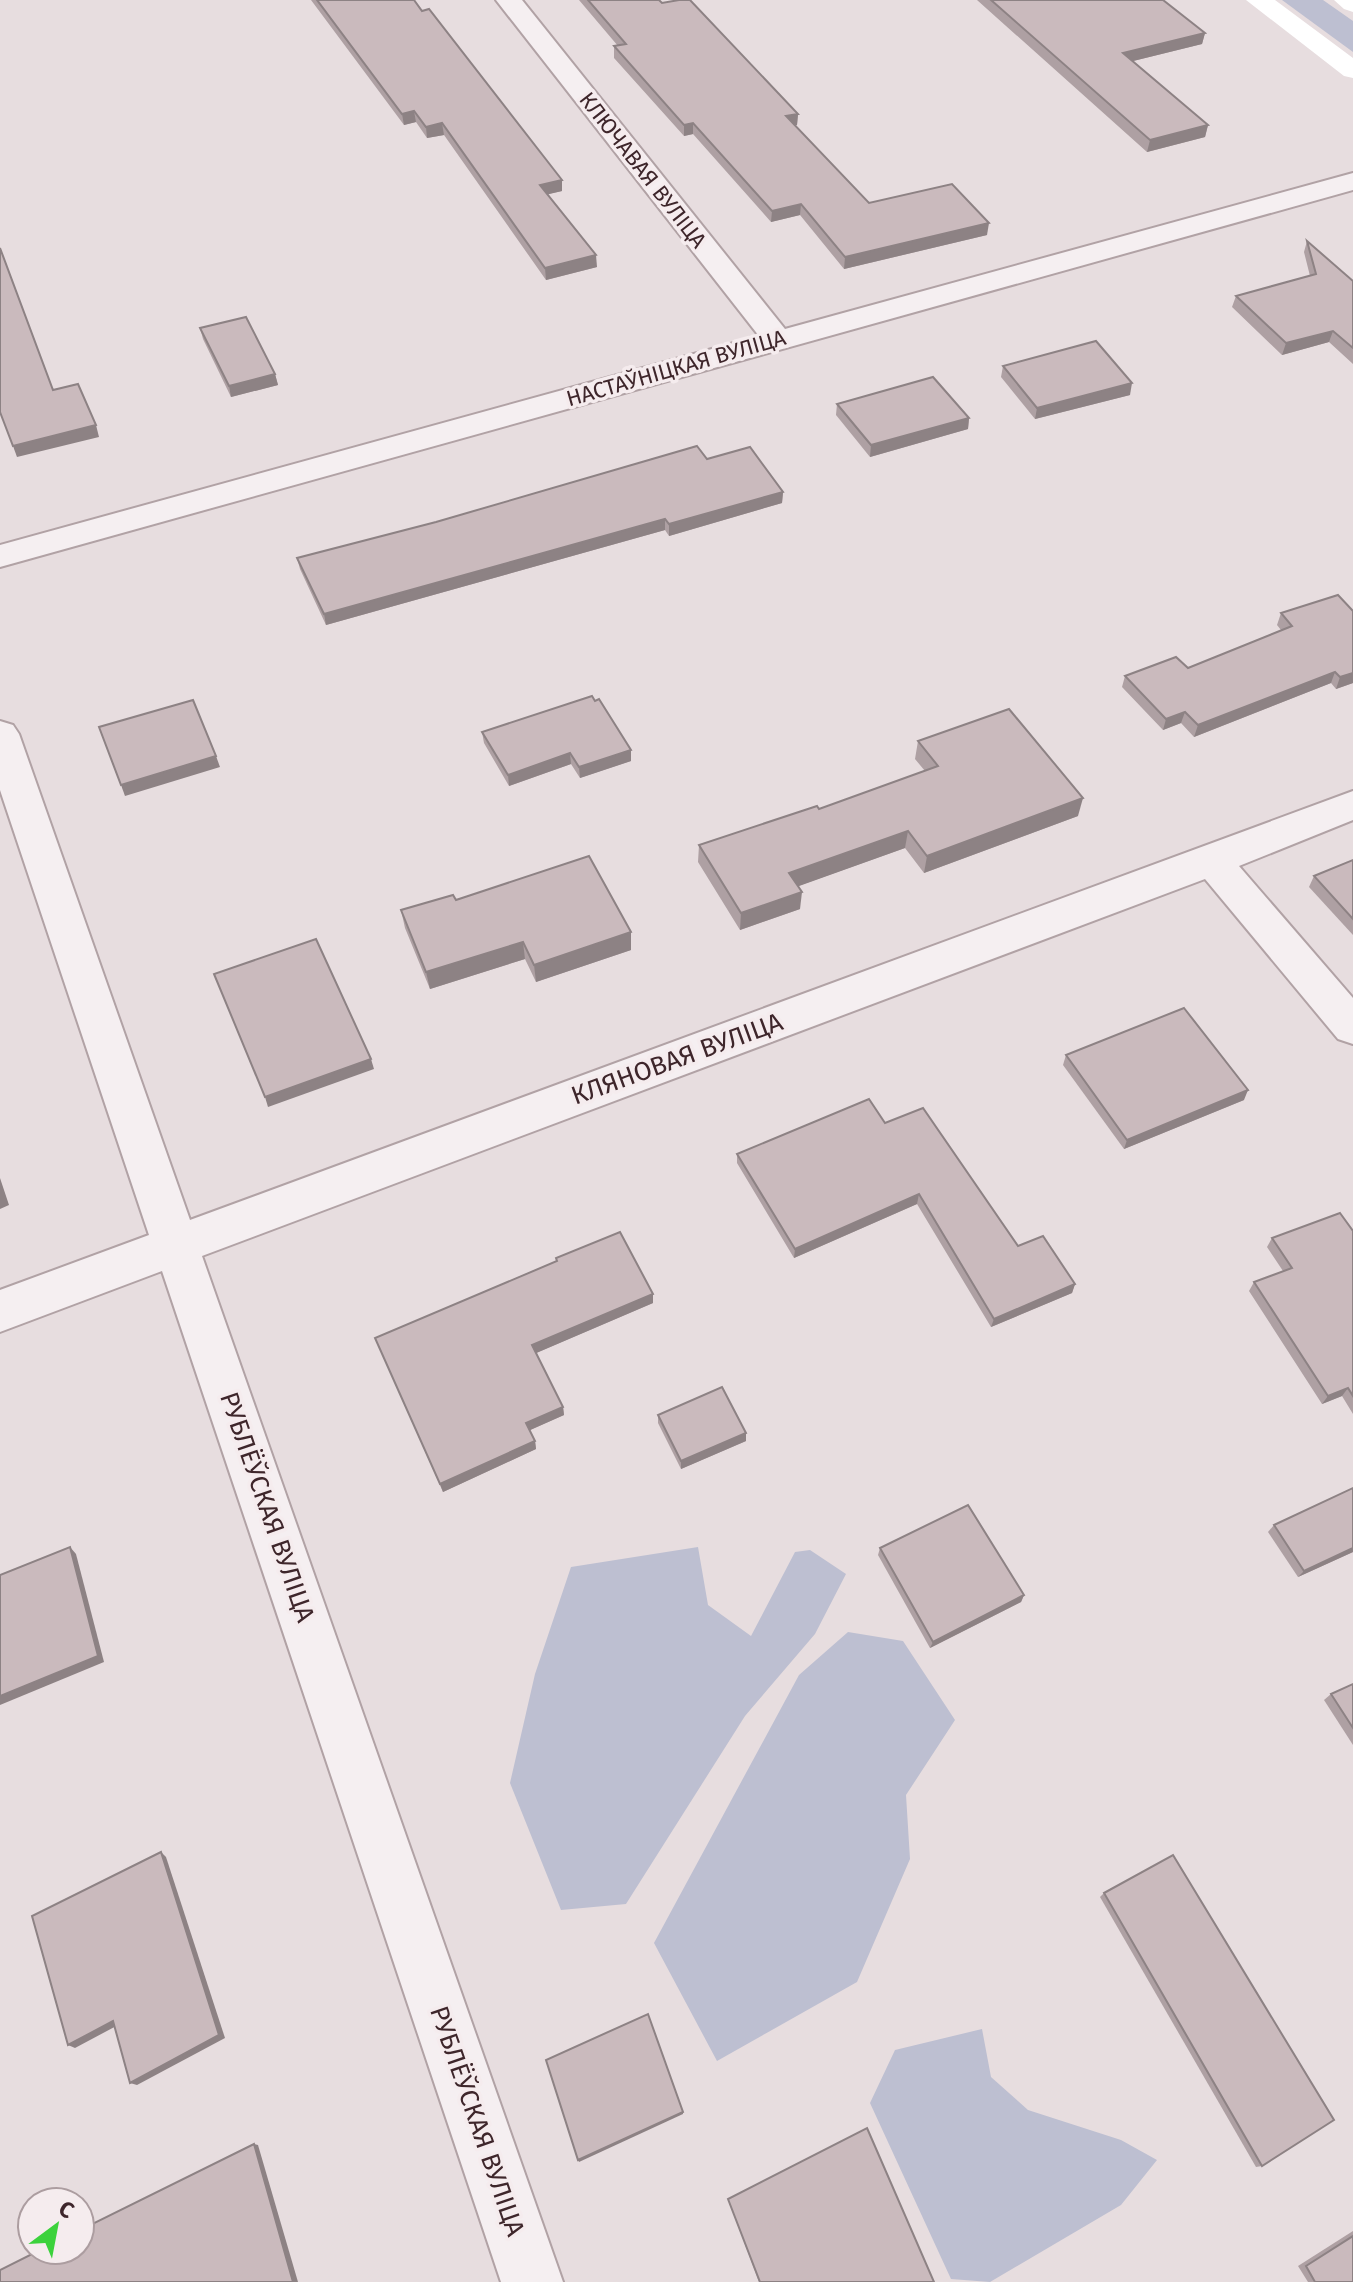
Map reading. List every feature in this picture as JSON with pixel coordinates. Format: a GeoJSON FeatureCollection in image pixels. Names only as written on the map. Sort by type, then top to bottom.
{"type":"FeatureCollection","features":[{"type":"Feature","properties":{"kind":"street","name":"КЛЮЧАВАЯ ВУЛІЦА"},"geometry":{"type":"LineString","coordinates":[[509,0],[778,340]]}},
{"type":"Feature","properties":{"kind":"street"},"geometry":{"type":"LineString","coordinates":[[1259,0],[1353,70]]}},
{"type":"Feature","properties":{"kind":"street"},"geometry":{"type":"LineString","coordinates":[[1347,0],[1353,4]]}},
{"type":"Feature","properties":{"kind":"street","name":"НАСТАЎНІЦКАЯ ВУЛІЦА"},"geometry":{"type":"LineString","coordinates":[[0,556],[1353,181]]}},
{"type":"Feature","properties":{"kind":"street","name":"РУБЛЁЎСКАЯ ВУЛІЦА"},"geometry":{"type":"LineString","coordinates":[[0,734],[532,2282]]}},
{"type":"Feature","properties":{"kind":"street","name":"КЛЯНОВАЯ ВУЛІЦА"},"geometry":{"type":"LineString","coordinates":[[0,1311],[1212,861],[1353,805]]}},
{"type":"Feature","properties":{"kind":"street"},"geometry":{"type":"LineString","coordinates":[[1212,861],[1353,1027]]}},
{"type":"Feature","properties":{"kind":"shaded area"},"geometry":{"type":"Polygon","coordinates":[[[1282,0],[1323,0],[1353,21],[1353,52],[1282,0]]]}},
{"type":"Feature","properties":{"kind":"shaded area"},"geometry":{"type":"Polygon","coordinates":[[[698,1547],[708,1605],[751,1636],[795,1552],[810,1550],[846,1574],[815,1634],[745,1716],[626,1904],[561,1910],[510,1783],[535,1674],[571,1567],[698,1547]]]}},
{"type":"Feature","properties":{"kind":"shaded area"},"geometry":{"type":"Polygon","coordinates":[[[848,1632],[903,1641],[955,1720],[906,1795],[910,1859],[857,1982],[717,2061],[654,1943],[799,1675],[848,1632]]]}},
{"type":"Feature","properties":{"kind":"shaded area"},"geometry":{"type":"Polygon","coordinates":[[[982,2029],[991,2077],[1028,2110],[1121,2140],[1157,2160],[1121,2205],[990,2282],[951,2279],[870,2103],[895,2050],[982,2029]]]}},
{"type":"Feature","properties":{"kind":"building"},"geometry":{"type":"Polygon","coordinates":[[[317,0],[414,0],[422,11],[429,9],[562,180],[540,185],[596,255],[545,268],[442,123],[426,127],[414,111],[402,114],[317,0]]]}},
{"type":"Feature","properties":{"kind":"building"},"geometry":{"type":"Polygon","coordinates":[[[588,0],[659,0],[662,3],[690,0],[798,114],[786,116],[869,203],[952,184],[989,223],[845,257],[801,204],[772,211],[693,123],[684,125],[614,46],[626,44],[588,0]]]}},
{"type":"Feature","properties":{"kind":"building"},"geometry":{"type":"Polygon","coordinates":[[[991,0],[1163,0],[1205,33],[1123,53],[1208,125],[1150,140],[991,0]]]}},
{"type":"Feature","properties":{"kind":"building"},"geometry":{"type":"Polygon","coordinates":[[[1307,241],[1353,281],[1353,348],[1333,331],[1286,343],[1236,296],[1316,274],[1307,241]]]}},
{"type":"Feature","properties":{"kind":"building"},"geometry":{"type":"Polygon","coordinates":[[[0,248],[53,390],[78,384],[96,425],[13,446],[0,412],[0,248]]]}},
{"type":"Feature","properties":{"kind":"building"},"geometry":{"type":"Polygon","coordinates":[[[246,317],[275,374],[229,386],[200,328],[246,317]]]}},
{"type":"Feature","properties":{"kind":"building"},"geometry":{"type":"Polygon","coordinates":[[[1096,341],[1132,383],[1037,408],[1003,366],[1096,341]]]}},
{"type":"Feature","properties":{"kind":"building"},"geometry":{"type":"Polygon","coordinates":[[[933,377],[969,418],[871,445],[837,404],[933,377]]]}},
{"type":"Feature","properties":{"kind":"building"},"geometry":{"type":"Polygon","coordinates":[[[697,446],[707,459],[750,447],[783,492],[669,524],[665,519],[324,614],[297,558],[436,522],[697,446]]]}},
{"type":"Feature","properties":{"kind":"building"},"geometry":{"type":"Polygon","coordinates":[[[1338,595],[1353,611],[1353,673],[1340,677],[1335,672],[1198,725],[1185,712],[1166,719],[1125,676],[1176,657],[1188,668],[1292,626],[1281,613],[1338,595]]]}},
{"type":"Feature","properties":{"kind":"building"},"geometry":{"type":"Polygon","coordinates":[[[592,696],[595,701],[599,699],[631,750],[579,767],[570,753],[508,775],[482,732],[592,696]]]}},
{"type":"Feature","properties":{"kind":"building"},"geometry":{"type":"Polygon","coordinates":[[[193,700],[216,756],[121,785],[99,727],[193,700]]]}},
{"type":"Feature","properties":{"kind":"building"},"geometry":{"type":"Polygon","coordinates":[[[1009,709],[1083,798],[927,856],[908,831],[789,873],[802,892],[741,913],[699,845],[817,806],[819,809],[938,766],[918,741],[1009,709]]]}},
{"type":"Feature","properties":{"kind":"building"},"geometry":{"type":"Polygon","coordinates":[[[589,856],[631,932],[534,965],[523,942],[426,972],[401,910],[453,895],[456,900],[589,856]]]}},
{"type":"Feature","properties":{"kind":"building"},"geometry":{"type":"Polygon","coordinates":[[[1353,860],[1353,919],[1314,876],[1353,860]]]}},
{"type":"Feature","properties":{"kind":"building"},"geometry":{"type":"Polygon","coordinates":[[[316,939],[371,1059],[265,1097],[214,974],[316,939]]]}},
{"type":"Feature","properties":{"kind":"building"},"geometry":{"type":"Polygon","coordinates":[[[1184,1008],[1248,1090],[1127,1140],[1066,1055],[1184,1008]]]}},
{"type":"Feature","properties":{"kind":"building"},"geometry":{"type":"Polygon","coordinates":[[[869,1099],[885,1123],[923,1108],[1018,1246],[1043,1236],[1075,1284],[994,1319],[919,1194],[795,1249],[737,1154],[869,1099]]]}},
{"type":"Feature","properties":{"kind":"building"},"geometry":{"type":"Polygon","coordinates":[[[1340,1213],[1353,1231],[1353,1396],[1348,1388],[1328,1396],[1254,1282],[1292,1268],[1272,1238],[1340,1213]]]}},
{"type":"Feature","properties":{"kind":"building"},"geometry":{"type":"Polygon","coordinates":[[[620,1232],[653,1294],[532,1345],[563,1407],[526,1423],[535,1441],[440,1484],[375,1338],[620,1232]]]}},
{"type":"Feature","properties":{"kind":"building"},"geometry":{"type":"Polygon","coordinates":[[[722,1387],[746,1433],[681,1461],[658,1415],[722,1387]]]}},
{"type":"Feature","properties":{"kind":"building"},"geometry":{"type":"Polygon","coordinates":[[[1353,1488],[1353,1548],[1304,1571],[1274,1525],[1353,1488]]]}},
{"type":"Feature","properties":{"kind":"building"},"geometry":{"type":"Polygon","coordinates":[[[968,1505],[1024,1595],[933,1642],[880,1548],[968,1505]]]}},
{"type":"Feature","properties":{"kind":"building"},"geometry":{"type":"Polygon","coordinates":[[[70,1547],[98,1656],[0,1696],[0,1575],[70,1547]]]}},
{"type":"Feature","properties":{"kind":"building"},"geometry":{"type":"Polygon","coordinates":[[[1353,1684],[1353,1728],[1331,1694],[1353,1684]]]}},
{"type":"Feature","properties":{"kind":"building"},"geometry":{"type":"Polygon","coordinates":[[[161,1852],[219,2035],[130,2083],[113,2021],[68,2045],[32,1916],[161,1852]]]}},
{"type":"Feature","properties":{"kind":"building"},"geometry":{"type":"Polygon","coordinates":[[[1173,1855],[1334,2120],[1262,2166],[1104,1893],[1173,1855]]]}},
{"type":"Feature","properties":{"kind":"building"},"geometry":{"type":"Polygon","coordinates":[[[648,2014],[683,2112],[578,2160],[546,2060],[648,2014]]]}},
{"type":"Feature","properties":{"kind":"building"},"geometry":{"type":"Polygon","coordinates":[[[867,2128],[934,2282],[760,2282],[728,2199],[867,2128]]]}},
{"type":"Feature","properties":{"kind":"building"},"geometry":{"type":"Polygon","coordinates":[[[254,2144],[293,2282],[0,2282],[0,2270],[16,2262],[16,2266],[96,2266],[96,2222],[254,2144]]]}},
{"type":"Feature","properties":{"kind":"building"},"geometry":{"type":"Polygon","coordinates":[[[1353,2236],[1353,2282],[1315,2282],[1306,2266],[1353,2236]]]}}]}
